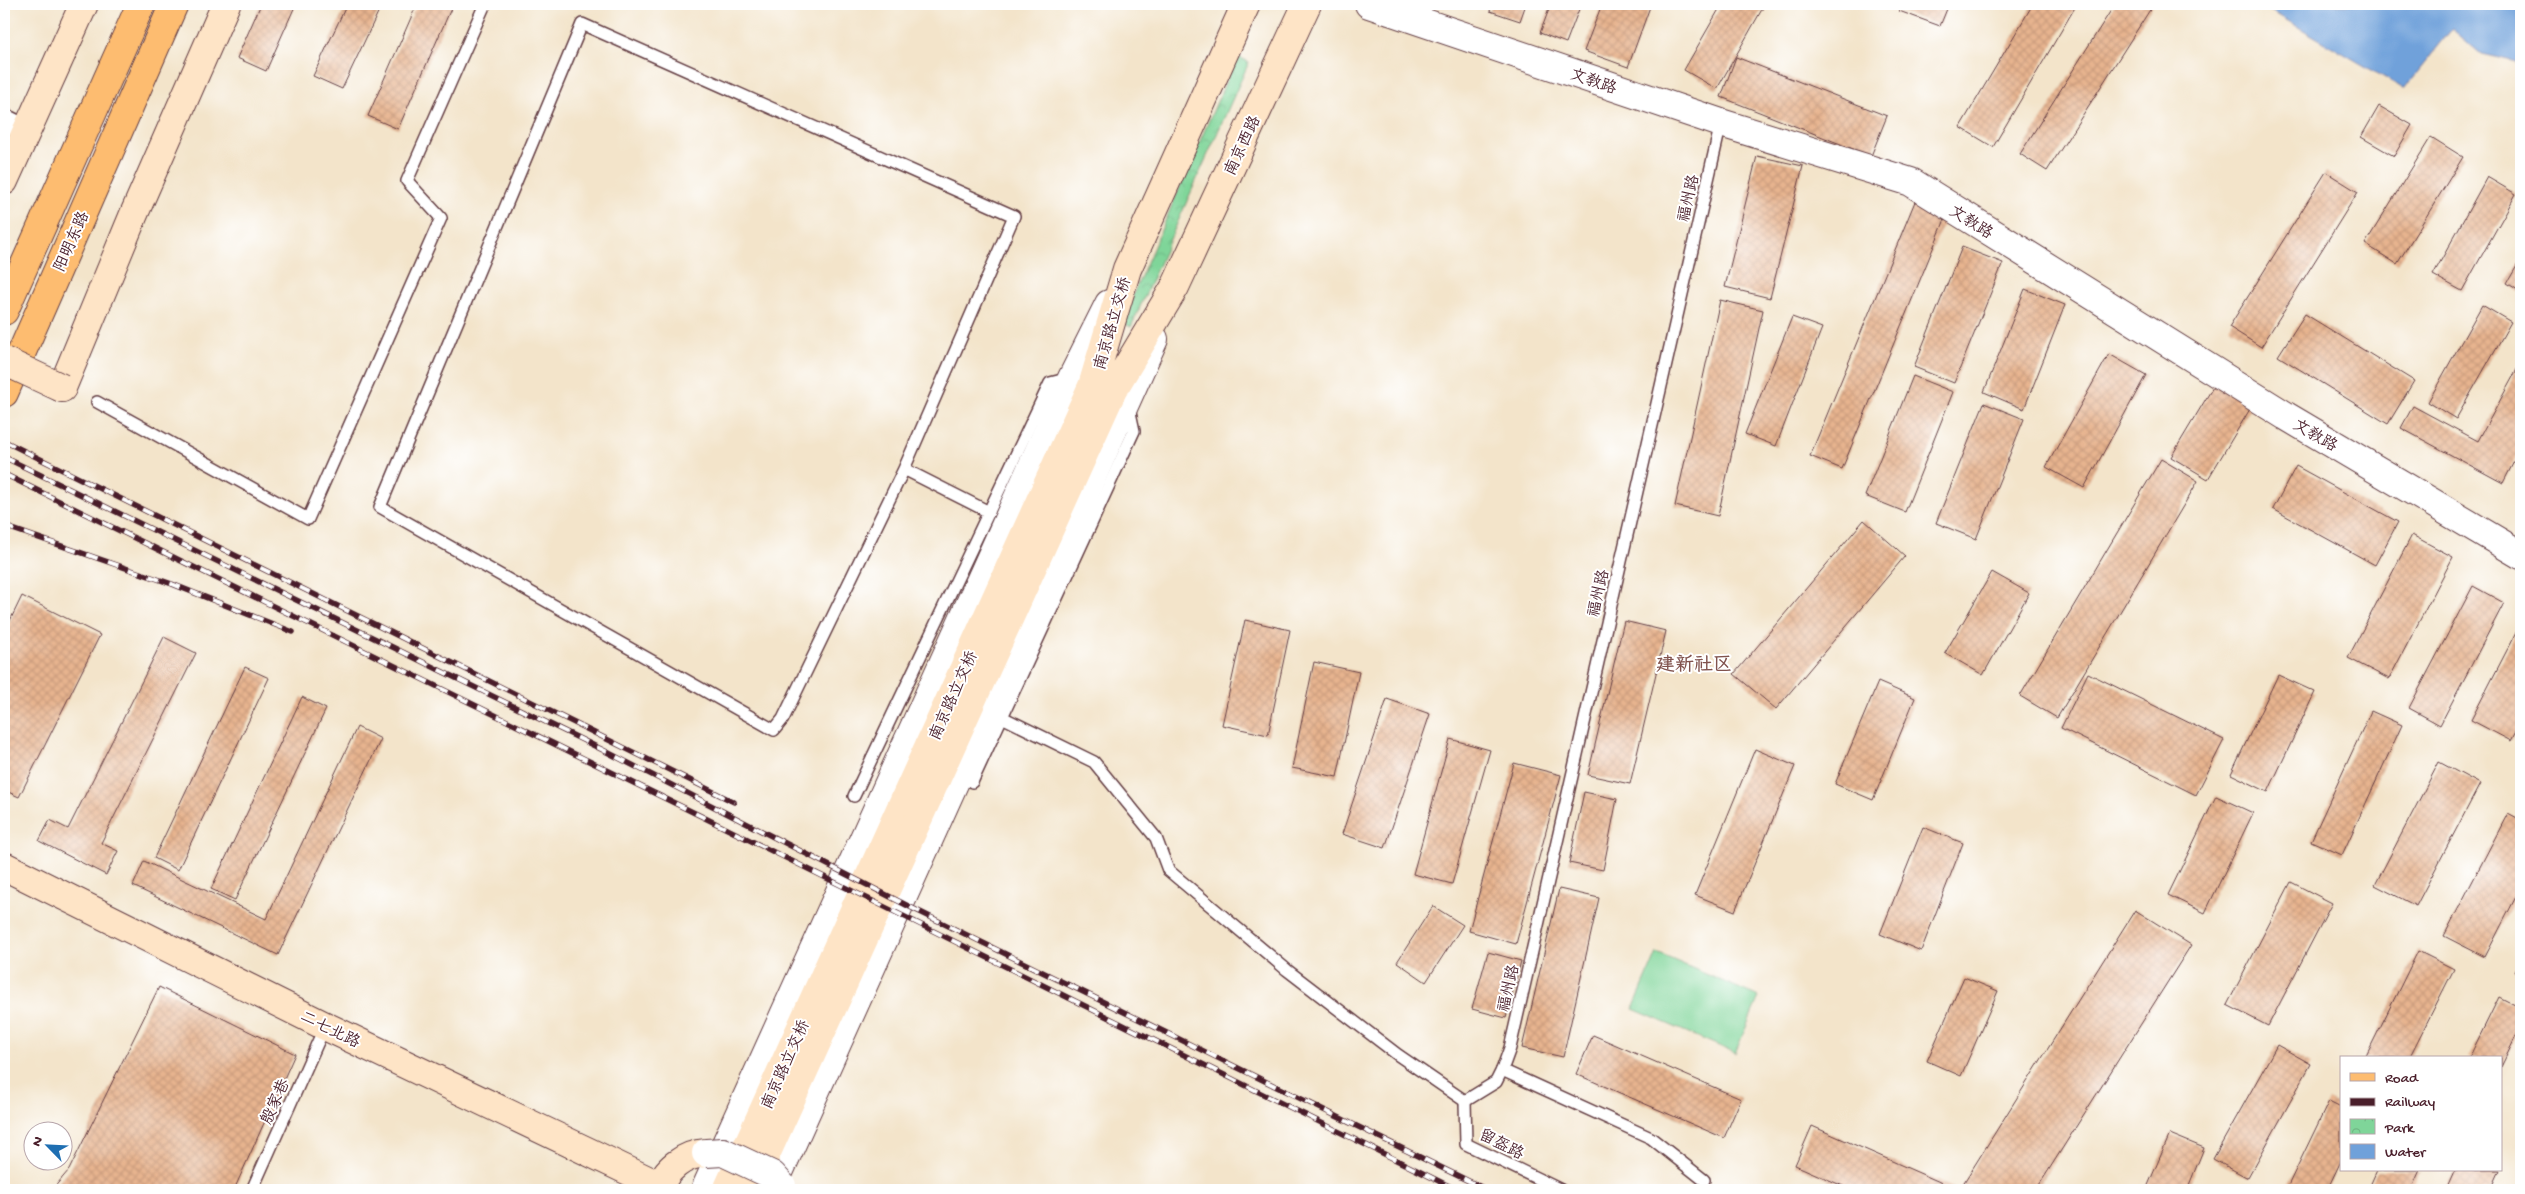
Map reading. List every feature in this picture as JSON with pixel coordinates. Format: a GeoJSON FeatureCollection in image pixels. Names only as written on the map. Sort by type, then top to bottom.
{"type":"FeatureCollection","features":[{"type":"Feature","properties":{"kind":"main road"},"geometry":{"type":"LineString","coordinates":[[4,181],[15,125],[84,4]]}},
{"type":"Feature","properties":{"kind":"main road","name":"阳明东路"},"geometry":{"type":"LineString","coordinates":[[115,61],[134,4]]}},
{"type":"Feature","properties":{"kind":"main road","name":"阳明东路"},"geometry":{"type":"LineString","coordinates":[[4,311],[141,4]]}},
{"type":"Feature","properties":{"kind":"main road","name":"阳明东路"},"geometry":{"type":"LineString","coordinates":[[4,393],[174,4]]}},
{"type":"Feature","properties":{"kind":"main road","name":"阳明东路"},"geometry":{"type":"LineString","coordinates":[[136,89],[181,4]]}},
{"type":"Feature","properties":{"kind":"main road"},"geometry":{"type":"LineString","coordinates":[[4,361],[62,388],[134,214],[226,4]]}},
{"type":"Feature","properties":{"kind":"main road"},"geometry":{"type":"LineString","coordinates":[[1127,269],[1246,4]]}},
{"type":"Feature","properties":{"kind":"main road","name":"南京西路"},"geometry":{"type":"LineString","coordinates":[[1175,287],[1306,4]]}},
{"type":"Feature","properties":{"kind":"main road","name":"南京路立交桥"},"geometry":{"type":"LineString","coordinates":[[727,1190],[1092,386],[1127,269]]}},
{"type":"Feature","properties":{"kind":"main road","name":"南京路立交桥"},"geometry":{"type":"LineString","coordinates":[[750,1190],[1113,390],[1175,287]]}},
{"type":"Feature","properties":{"kind":"main road","name":"二七北路"},"geometry":{"type":"LineString","coordinates":[[4,866],[325,1026],[660,1188]]}},
{"type":"Feature","properties":{"kind":"main road"},"geometry":{"type":"LineString","coordinates":[[660,1188],[676,1163],[694,1154],[706,1153]]}},
{"type":"Feature","properties":{"kind":"street","name":"文教路"},"geometry":{"type":"LineString","coordinates":[[1369,4],[1721,123],[1911,182],[2286,416],[2521,554]]}},
{"type":"Feature","properties":{"kind":"street","name":"南京路立交桥"},"geometry":{"type":"LineString","coordinates":[[705,1190],[1072,378],[1127,269]]}},
{"type":"Feature","properties":{"kind":"street"},"geometry":{"type":"LineString","coordinates":[[780,1189],[1127,402],[1175,287]]}},
{"type":"Feature","properties":{"kind":"street"},"geometry":{"type":"LineString","coordinates":[[706,1153],[723,1152],[772,1175],[780,1189]]}},
{"type":"Feature","properties":{"kind":"lane"},"geometry":{"type":"LineString","coordinates":[[97,402],[308,519],[441,218],[407,181],[485,4]]}},
{"type":"Feature","properties":{"kind":"lane"},"geometry":{"type":"LineString","coordinates":[[582,24],[1014,216],[904,469],[783,719],[774,730],[380,507],[582,24]]}},
{"type":"Feature","properties":{"kind":"lane","name":"福州路"},"geometry":{"type":"LineString","coordinates":[[1502,1070],[1510,1048],[1721,123]]}},
{"type":"Feature","properties":{"kind":"lane"},"geometry":{"type":"LineString","coordinates":[[854,796],[1050,382],[1072,378]]}},
{"type":"Feature","properties":{"kind":"lane"},"geometry":{"type":"LineString","coordinates":[[972,782],[1134,431],[1127,402]]}},
{"type":"Feature","properties":{"kind":"lane"},"geometry":{"type":"LineString","coordinates":[[904,469],[989,512]]}},
{"type":"Feature","properties":{"kind":"lane"},"geometry":{"type":"LineString","coordinates":[[1002,717],[1094,762],[1156,838],[1168,870],[1287,970],[1398,1055],[1464,1100],[1496,1082],[1502,1070],[1651,1138],[1704,1180]]}},
{"type":"Feature","properties":{"kind":"lane","name":"殷家巷"},"geometry":{"type":"LineString","coordinates":[[252,1190],[325,1026]]}},
{"type":"Feature","properties":{"kind":"lane","name":"留盔路"},"geometry":{"type":"LineString","coordinates":[[1464,1100],[1466,1144],[1561,1190]]}},
{"type":"Feature","properties":{"kind":"green space"},"geometry":{"type":"Polygon","coordinates":[[[1237,56],[1249,62],[1131,327],[1121,322],[1237,56]]]}},
{"type":"Feature","properties":{"kind":"green space"},"geometry":{"type":"Polygon","coordinates":[[[1657,953],[1759,997],[1735,1053],[1633,1009],[1657,953]]]}},
{"type":"Feature","properties":{"kind":"water"},"geometry":{"type":"Polygon","coordinates":[[[2259,4],[2521,4],[2521,63],[2481,54],[2452,29],[2404,89],[2259,4]]]}},
{"type":"Feature","properties":{"kind":"building"},"geometry":{"type":"Polygon","coordinates":[[[261,4],[296,4],[266,71],[237,58],[261,4]]]}},
{"type":"Feature","properties":{"kind":"building"},"geometry":{"type":"Polygon","coordinates":[[[347,4],[382,4],[342,89],[313,76],[347,4]]]}},
{"type":"Feature","properties":{"kind":"building"},"geometry":{"type":"Polygon","coordinates":[[[417,4],[453,4],[398,129],[368,116],[417,4]]]}},
{"type":"Feature","properties":{"kind":"building"},"geometry":{"type":"Polygon","coordinates":[[[1492,4],[1526,4],[1520,21],[1490,11],[1492,4]]]}},
{"type":"Feature","properties":{"kind":"building"},"geometry":{"type":"Polygon","coordinates":[[[1551,4],[1581,4],[1566,43],[1540,33],[1551,4]]]}},
{"type":"Feature","properties":{"kind":"building"},"geometry":{"type":"Polygon","coordinates":[[[1602,4],[1651,4],[1628,67],[1584,51],[1602,4]]]}},
{"type":"Feature","properties":{"kind":"building"},"geometry":{"type":"Polygon","coordinates":[[[1722,4],[1765,4],[1717,89],[1684,70],[1722,4]]]}},
{"type":"Feature","properties":{"kind":"building"},"geometry":{"type":"Polygon","coordinates":[[[1902,4],[1949,4],[1940,26],[1899,11],[1902,4]]]}},
{"type":"Feature","properties":{"kind":"building"},"geometry":{"type":"Polygon","coordinates":[[[2033,4],[2077,4],[1993,147],[1960,127],[2033,4]]]}},
{"type":"Feature","properties":{"kind":"building"},"geometry":{"type":"Polygon","coordinates":[[[2115,4],[2153,5],[2047,171],[2020,154],[2115,4]]]}},
{"type":"Feature","properties":{"kind":"building"},"geometry":{"type":"Polygon","coordinates":[[[1736,57],[1887,116],[1871,156],[1721,97],[1736,57]]]}},
{"type":"Feature","properties":{"kind":"building"},"geometry":{"type":"Polygon","coordinates":[[[2379,106],[2412,125],[2394,156],[2361,137],[2379,106]]]}},
{"type":"Feature","properties":{"kind":"building"},"geometry":{"type":"Polygon","coordinates":[[[2431,137],[2463,157],[2397,264],[2365,244],[2431,137]]]}},
{"type":"Feature","properties":{"kind":"building"},"geometry":{"type":"Polygon","coordinates":[[[1757,156],[1803,166],[1770,298],[1725,287],[1757,156]]]}},
{"type":"Feature","properties":{"kind":"building"},"geometry":{"type":"Polygon","coordinates":[[[2326,172],[2358,192],[2261,347],[2229,327],[2326,172]]]}},
{"type":"Feature","properties":{"kind":"building"},"geometry":{"type":"Polygon","coordinates":[[[2487,177],[2516,194],[2462,291],[2433,275],[2487,177]]]}},
{"type":"Feature","properties":{"kind":"building"},"geometry":{"type":"Polygon","coordinates":[[[1916,199],[1948,212],[1842,469],[1810,456],[1916,199]]]}},
{"type":"Feature","properties":{"kind":"building"},"geometry":{"type":"Polygon","coordinates":[[[1962,247],[2003,263],[1954,383],[1914,367],[1962,247]]]}},
{"type":"Feature","properties":{"kind":"building"},"geometry":{"type":"Polygon","coordinates":[[[2521,259],[2521,292],[2507,283],[2521,259]]]}},
{"type":"Feature","properties":{"kind":"building"},"geometry":{"type":"Polygon","coordinates":[[[2025,289],[2065,305],[2024,409],[1984,392],[2025,289]]]}},
{"type":"Feature","properties":{"kind":"building"},"geometry":{"type":"Polygon","coordinates":[[[1720,300],[1763,310],[1718,516],[1675,506],[1720,300]]]}},
{"type":"Feature","properties":{"kind":"building"},"geometry":{"type":"Polygon","coordinates":[[[2482,305],[2511,322],[2456,419],[2428,402],[2482,305]]]}},
{"type":"Feature","properties":{"kind":"building"},"geometry":{"type":"Polygon","coordinates":[[[2305,314],[2414,381],[2388,424],[2278,356],[2305,314]]]}},
{"type":"Feature","properties":{"kind":"building"},"geometry":{"type":"Polygon","coordinates":[[[1792,317],[1822,328],[1776,446],[1745,434],[1792,317]]]}},
{"type":"Feature","properties":{"kind":"building"},"geometry":{"type":"Polygon","coordinates":[[[2109,354],[2146,375],[2084,488],[2046,467],[2109,354]]]}},
{"type":"Feature","properties":{"kind":"building"},"geometry":{"type":"Polygon","coordinates":[[[2521,362],[2521,448],[2503,483],[2401,428],[2413,406],[2478,441],[2521,362]]]}},
{"type":"Feature","properties":{"kind":"building"},"geometry":{"type":"Polygon","coordinates":[[[1913,376],[1953,392],[1905,512],[1865,496],[1913,376]]]}},
{"type":"Feature","properties":{"kind":"building"},"geometry":{"type":"Polygon","coordinates":[[[2219,377],[2256,399],[2208,479],[2171,457],[2219,377]]]}},
{"type":"Feature","properties":{"kind":"building"},"geometry":{"type":"Polygon","coordinates":[[[1984,403],[2024,419],[1976,539],[1936,523],[1984,403]]]}},
{"type":"Feature","properties":{"kind":"building"},"geometry":{"type":"Polygon","coordinates":[[[2161,459],[2198,481],[2057,718],[2020,696],[2161,459]]]}},
{"type":"Feature","properties":{"kind":"building"},"geometry":{"type":"Polygon","coordinates":[[[2296,466],[2398,522],[2375,565],[2273,509],[2296,466]]]}},
{"type":"Feature","properties":{"kind":"building"},"geometry":{"type":"Polygon","coordinates":[[[1864,520],[1905,556],[1776,709],[1734,674],[1864,520]]]}},
{"type":"Feature","properties":{"kind":"building"},"geometry":{"type":"Polygon","coordinates":[[[2412,535],[2453,557],[2389,679],[2348,658],[2412,535]]]}},
{"type":"Feature","properties":{"kind":"building"},"geometry":{"type":"Polygon","coordinates":[[[1992,572],[2029,593],[1983,675],[1945,653],[1992,572]]]}},
{"type":"Feature","properties":{"kind":"building"},"geometry":{"type":"Polygon","coordinates":[[[2473,586],[2504,603],[2440,725],[2409,708],[2473,586]]]}},
{"type":"Feature","properties":{"kind":"building"},"geometry":{"type":"Polygon","coordinates":[[[22,596],[100,635],[19,797],[4,790],[4,633],[22,596]]]}},
{"type":"Feature","properties":{"kind":"building"},"geometry":{"type":"Polygon","coordinates":[[[1245,620],[1290,630],[1268,735],[1222,725],[1245,620]]]}},
{"type":"Feature","properties":{"kind":"building"},"geometry":{"type":"Polygon","coordinates":[[[1624,621],[1666,631],[1630,784],[1588,775],[1624,621]]]}},
{"type":"Feature","properties":{"kind":"building"},"geometry":{"type":"Polygon","coordinates":[[[2521,623],[2521,722],[2511,741],[2471,720],[2521,623]]]}},
{"type":"Feature","properties":{"kind":"building"},"geometry":{"type":"Polygon","coordinates":[[[164,637],[196,653],[101,843],[118,851],[106,875],[39,841],[50,820],[68,829],[164,637]]]}},
{"type":"Feature","properties":{"kind":"building"},"geometry":{"type":"Polygon","coordinates":[[[1314,662],[1359,672],[1337,777],[1292,768],[1314,662]]]}},
{"type":"Feature","properties":{"kind":"building"},"geometry":{"type":"Polygon","coordinates":[[[245,667],[269,678],[178,870],[154,858],[245,667]]]}},
{"type":"Feature","properties":{"kind":"building"},"geometry":{"type":"Polygon","coordinates":[[[2088,673],[2224,740],[2196,795],[2061,728],[2088,673]]]}},
{"type":"Feature","properties":{"kind":"building"},"geometry":{"type":"Polygon","coordinates":[[[2278,675],[2315,692],[2268,792],[2231,774],[2278,675]]]}},
{"type":"Feature","properties":{"kind":"building"},"geometry":{"type":"Polygon","coordinates":[[[1878,682],[1915,698],[1873,800],[1835,784],[1878,682]]]}},
{"type":"Feature","properties":{"kind":"building"},"geometry":{"type":"Polygon","coordinates":[[[302,697],[326,709],[235,900],[211,889],[302,697]]]}},
{"type":"Feature","properties":{"kind":"building"},"geometry":{"type":"Polygon","coordinates":[[[1387,699],[1430,714],[1385,848],[1342,834],[1387,699]]]}},
{"type":"Feature","properties":{"kind":"building"},"geometry":{"type":"Polygon","coordinates":[[[2371,711],[2402,725],[2342,855],[2311,841],[2371,711]]]}},
{"type":"Feature","properties":{"kind":"building"},"geometry":{"type":"Polygon","coordinates":[[[357,727],[381,739],[278,955],[133,886],[144,861],[266,919],[357,727]]]}},
{"type":"Feature","properties":{"kind":"building"},"geometry":{"type":"Polygon","coordinates":[[[1450,739],[1490,750],[1452,884],[1413,874],[1450,739]]]}},
{"type":"Feature","properties":{"kind":"building"},"geometry":{"type":"Polygon","coordinates":[[[1755,749],[1795,766],[1735,911],[1695,895],[1755,749]]]}},
{"type":"Feature","properties":{"kind":"building"},"geometry":{"type":"Polygon","coordinates":[[[2439,762],[2480,784],[2416,906],[2375,885],[2439,762]]]}},
{"type":"Feature","properties":{"kind":"building"},"geometry":{"type":"Polygon","coordinates":[[[1514,763],[1561,775],[1516,944],[1469,931],[1514,763]]]}},
{"type":"Feature","properties":{"kind":"building"},"geometry":{"type":"Polygon","coordinates":[[[1584,792],[1617,799],[1603,870],[1569,863],[1584,792]]]}},
{"type":"Feature","properties":{"kind":"building"},"geometry":{"type":"Polygon","coordinates":[[[2216,796],[2253,813],[2205,913],[2168,895],[2216,796]]]}},
{"type":"Feature","properties":{"kind":"building"},"geometry":{"type":"Polygon","coordinates":[[[2508,813],[2521,820],[2521,887],[2485,957],[2444,936],[2508,813]]]}},
{"type":"Feature","properties":{"kind":"building"},"geometry":{"type":"Polygon","coordinates":[[[1923,827],[1963,843],[1921,951],[1880,934],[1923,827]]]}},
{"type":"Feature","properties":{"kind":"building"},"geometry":{"type":"Polygon","coordinates":[[[2291,882],[2332,903],[2268,1026],[2227,1005],[2291,882]]]}},
{"type":"Feature","properties":{"kind":"building"},"geometry":{"type":"Polygon","coordinates":[[[1559,889],[1599,898],[1563,1057],[1522,1048],[1559,889]]]}},
{"type":"Feature","properties":{"kind":"building"},"geometry":{"type":"Polygon","coordinates":[[[1433,906],[1463,925],[1426,982],[1397,962],[1433,906]]]}},
{"type":"Feature","properties":{"kind":"building"},"geometry":{"type":"Polygon","coordinates":[[[2135,910],[2191,945],[2036,1190],[1966,1190],[1961,1187],[2135,910]]]}},
{"type":"Feature","properties":{"kind":"building"},"geometry":{"type":"Polygon","coordinates":[[[2418,951],[2454,969],[2410,1056],[2366,1056],[2418,951]]]}},
{"type":"Feature","properties":{"kind":"building"},"geometry":{"type":"Polygon","coordinates":[[[1488,952],[1521,961],[1506,1018],[1472,1009],[1488,952]]]}},
{"type":"Feature","properties":{"kind":"building"},"geometry":{"type":"Polygon","coordinates":[[[2521,959],[2521,975],[2515,972],[2521,959]]]}},
{"type":"Feature","properties":{"kind":"building"},"geometry":{"type":"Polygon","coordinates":[[[1964,977],[1998,991],[1961,1076],[1927,1061],[1964,977]]]}},
{"type":"Feature","properties":{"kind":"building"},"geometry":{"type":"Polygon","coordinates":[[[159,987],[295,1054],[234,1190],[52,1190],[67,1172],[72,1172],[72,1164],[159,987]]]}},
{"type":"Feature","properties":{"kind":"building"},"geometry":{"type":"Polygon","coordinates":[[[2499,997],[2521,1008],[2521,1026],[2502,1065],[2502,1056],[2470,1056],[2499,997]]]}},
{"type":"Feature","properties":{"kind":"building"},"geometry":{"type":"Polygon","coordinates":[[[1593,1035],[1741,1099],[1724,1138],[1576,1074],[1593,1035]]]}},
{"type":"Feature","properties":{"kind":"building"},"geometry":{"type":"Polygon","coordinates":[[[2277,1045],[2311,1064],[2248,1178],[2213,1159],[2277,1045]]]}},
{"type":"Feature","properties":{"kind":"building"},"geometry":{"type":"Polygon","coordinates":[[[2329,1101],[2340,1106],[2340,1163],[2327,1190],[2286,1190],[2329,1101]]]}},
{"type":"Feature","properties":{"kind":"building"},"geometry":{"type":"Polygon","coordinates":[[[1812,1126],[1958,1190],[1852,1190],[1795,1165],[1812,1126]]]}},
{"type":"Feature","properties":{"kind":"building"},"geometry":{"type":"Polygon","coordinates":[[[2170,1134],[2204,1148],[2187,1190],[2146,1190],[2170,1134]]]}},
{"type":"Feature","properties":{"kind":"building"},"geometry":{"type":"Polygon","coordinates":[[[2376,1172],[2419,1172],[2411,1190],[2368,1190],[2376,1172]]]}},
{"type":"Feature","properties":{"kind":"building"},"geometry":{"type":"Polygon","coordinates":[[[2454,1172],[2499,1172],[2491,1190],[2446,1190],[2454,1172]]]}},
{"type":"Feature","properties":{"kind":"railway"},"geometry":{"type":"LineString","coordinates":[[4,441],[734,802]]}},
{"type":"Feature","properties":{"kind":"railway"},"geometry":{"type":"LineString","coordinates":[[4,457],[607,752],[916,910],[1487,1190]]}},
{"type":"Feature","properties":{"kind":"railway"},"geometry":{"type":"LineString","coordinates":[[4,474],[1457,1190]]}},
{"type":"Feature","properties":{"kind":"railway"},"geometry":{"type":"LineString","coordinates":[[4,526],[172,584],[293,632]]}},
{"type":"Feature","properties":{"kind":"district","name":"建新社区"},"geometry":{"type":"Point","coordinates":[1694,663]}}]}
